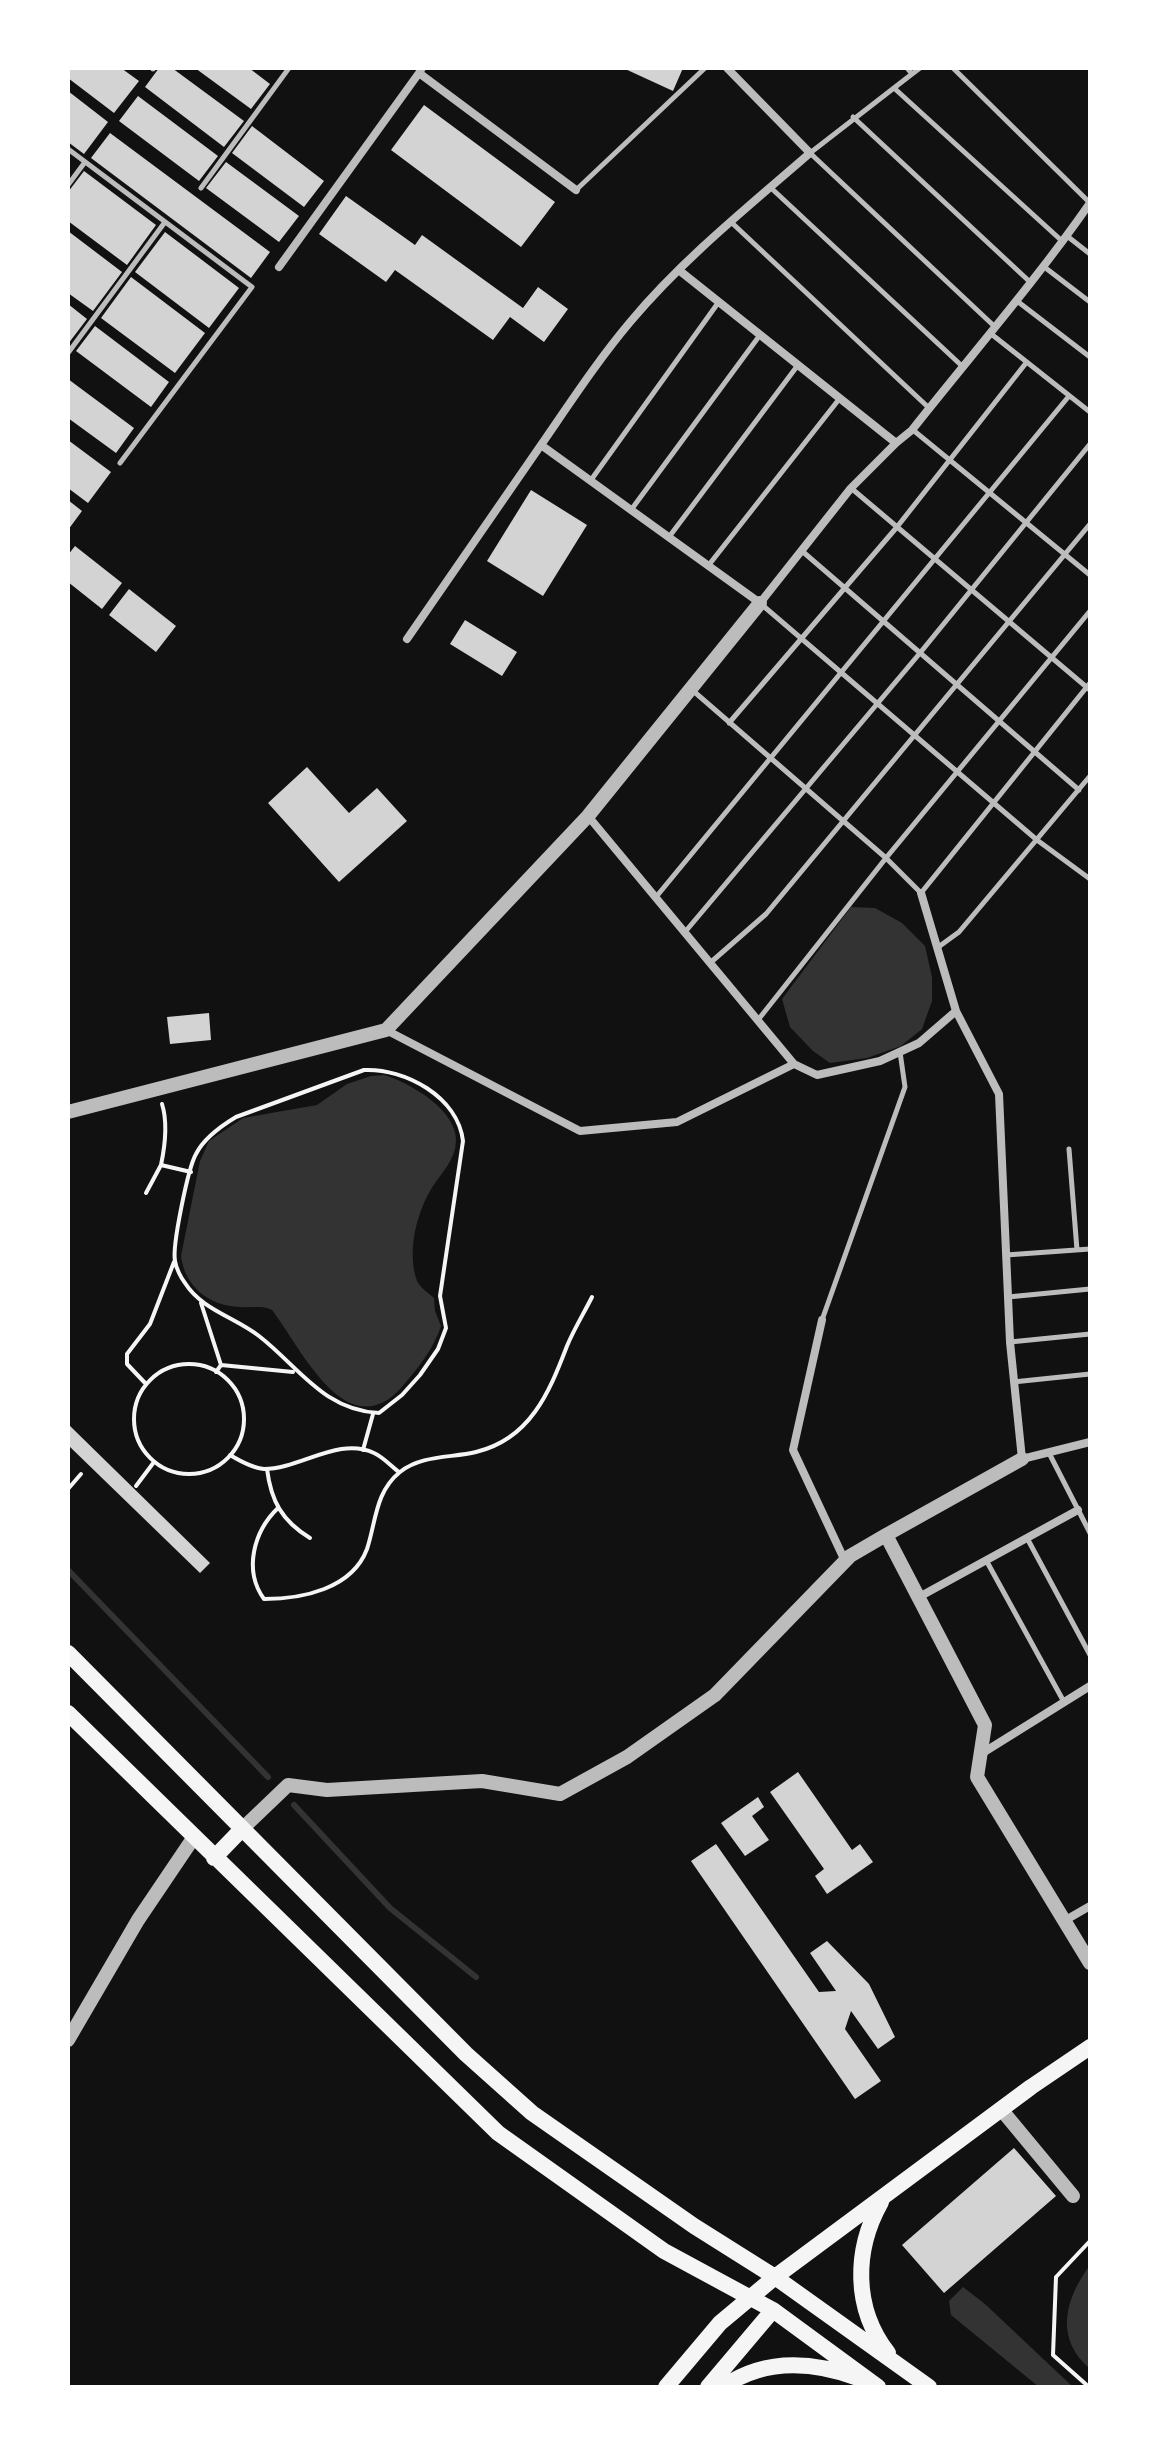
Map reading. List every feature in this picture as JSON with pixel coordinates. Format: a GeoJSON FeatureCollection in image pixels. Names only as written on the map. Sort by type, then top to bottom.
{"type":"FeatureCollection","features":[{"type":"Feature","properties":{"kind":"main road"},"geometry":{"type":"LineString","coordinates":[[68,1653],[466,2054],[532,2113],[694,2226],[775,2277],[929,2387]]}},
{"type":"Feature","properties":{"kind":"main road"},"geometry":{"type":"LineString","coordinates":[[68,1713],[498,2133],[664,2251],[773,2310],[877,2387]]}},
{"type":"Feature","properties":{"kind":"main road"},"geometry":{"type":"LineString","coordinates":[[214,1858],[241,1830]]}},
{"type":"Feature","properties":{"kind":"main road"},"geometry":{"type":"LineString","coordinates":[[666,2387],[720,2323],[775,2277],[1031,2087],[1090,2047]]}},
{"type":"Feature","properties":{"kind":"main road"},"geometry":{"type":"LineString","coordinates":[[884,2196],[865,2237],[860,2259],[860,2283],[872,2327],[896,2363]]}},
{"type":"Feature","properties":{"kind":"main road"},"geometry":{"type":"LineString","coordinates":[[708,2387],[773,2310]]}},
{"type":"Feature","properties":{"kind":"main road"},"geometry":{"type":"LineString","coordinates":[[723,2387],[765,2368],[805,2364],[844,2373],[877,2387]]}},
{"type":"Feature","properties":{"kind":"street"},"geometry":{"type":"LineString","coordinates":[[407,639],[592,371],[632,319],[731,222],[810,153],[727,68]]}},
{"type":"Feature","properties":{"kind":"street"},"geometry":{"type":"LineString","coordinates":[[279,267],[418,70],[576,190]]}},
{"type":"Feature","properties":{"kind":"street"},"geometry":{"type":"LineString","coordinates":[[68,1112],[386,1030],[588,816],[851,488],[912,430],[1017,301],[1090,203]]}},
{"type":"Feature","properties":{"kind":"street"},"geometry":{"type":"LineString","coordinates":[[680,271],[896,443]]}},
{"type":"Feature","properties":{"kind":"street"},"geometry":{"type":"LineString","coordinates":[[541,445],[760,603]]}},
{"type":"Feature","properties":{"kind":"street"},"geometry":{"type":"LineString","coordinates":[[588,816],[794,1064],[817,1075],[880,1061],[919,1043],[956,1011]]}},
{"type":"Feature","properties":{"kind":"street"},"geometry":{"type":"LineString","coordinates":[[921,893],[956,1011],[999,1094],[1010,1342],[1022,1459]]}},
{"type":"Feature","properties":{"kind":"street"},"geometry":{"type":"LineString","coordinates":[[386,1030],[580,1131],[677,1122],[794,1064]]}},
{"type":"Feature","properties":{"kind":"street"},"geometry":{"type":"LineString","coordinates":[[822,1320],[793,1450],[845,1561]]}},
{"type":"Feature","properties":{"kind":"street"},"geometry":{"type":"LineString","coordinates":[[241,1830],[288,1785],[327,1790],[482,1781],[560,1794],[627,1757],[715,1695],[845,1561],[1022,1459],[1090,1442]]}},
{"type":"Feature","properties":{"kind":"street"},"geometry":{"type":"LineString","coordinates":[[919,1597],[1078,1510]]}},
{"type":"Feature","properties":{"kind":"street"},"geometry":{"type":"LineString","coordinates":[[886,1535],[985,1725],[977,1777],[1090,1963]]}},
{"type":"Feature","properties":{"kind":"street"},"geometry":{"type":"LineString","coordinates":[[980,1755],[1090,1686]]}},
{"type":"Feature","properties":{"kind":"street"},"geometry":{"type":"LineString","coordinates":[[68,2040],[138,1920],[194,1837]]}},
{"type":"Feature","properties":{"kind":"street"},"geometry":{"type":"LineString","coordinates":[[1064,1921],[1090,1906]]}},
{"type":"Feature","properties":{"kind":"street"},"geometry":{"type":"LineString","coordinates":[[1005,2114],[1073,2196]]}},
{"type":"Feature","properties":{"kind":"lane"},"geometry":{"type":"LineString","coordinates":[[201,188],[289,68]]}},
{"type":"Feature","properties":{"kind":"lane"},"geometry":{"type":"LineString","coordinates":[[576,190],[705,68]]}},
{"type":"Feature","properties":{"kind":"lane"},"geometry":{"type":"LineString","coordinates":[[907,68],[912,74]]}},
{"type":"Feature","properties":{"kind":"lane"},"geometry":{"type":"LineString","coordinates":[[920,68],[810,153],[1026,363],[1090,412]]}},
{"type":"Feature","properties":{"kind":"lane"},"geometry":{"type":"LineString","coordinates":[[953,68],[1090,203]]}},
{"type":"Feature","properties":{"kind":"lane"},"geometry":{"type":"LineString","coordinates":[[894,88],[1065,239],[1090,254]]}},
{"type":"Feature","properties":{"kind":"lane"},"geometry":{"type":"LineString","coordinates":[[853,117],[1031,283]]}},
{"type":"Feature","properties":{"kind":"lane"},"geometry":{"type":"LineString","coordinates":[[68,149],[252,287],[120,463]]}},
{"type":"Feature","properties":{"kind":"lane"},"geometry":{"type":"LineString","coordinates":[[68,185],[85,162]]}},
{"type":"Feature","properties":{"kind":"lane"},"geometry":{"type":"LineString","coordinates":[[770,187],[962,366]]}},
{"type":"Feature","properties":{"kind":"lane"},"geometry":{"type":"LineString","coordinates":[[68,353],[165,222]]}},
{"type":"Feature","properties":{"kind":"lane"},"geometry":{"type":"LineString","coordinates":[[731,222],[929,408]]}},
{"type":"Feature","properties":{"kind":"lane"},"geometry":{"type":"LineString","coordinates":[[1043,266],[1090,302]]}},
{"type":"Feature","properties":{"kind":"lane"},"geometry":{"type":"LineString","coordinates":[[1017,301],[1090,357]]}},
{"type":"Feature","properties":{"kind":"lane"},"geometry":{"type":"LineString","coordinates":[[591,480],[718,302]]}},
{"type":"Feature","properties":{"kind":"lane"},"geometry":{"type":"LineString","coordinates":[[631,510],[760,335]]}},
{"type":"Feature","properties":{"kind":"lane"},"geometry":{"type":"LineString","coordinates":[[729,723],[846,589],[1026,363]]}},
{"type":"Feature","properties":{"kind":"lane"},"geometry":{"type":"LineString","coordinates":[[669,537],[798,365]]}},
{"type":"Feature","properties":{"kind":"lane"},"geometry":{"type":"LineString","coordinates":[[656,898],[1069,396]]}},
{"type":"Feature","properties":{"kind":"lane"},"geometry":{"type":"LineString","coordinates":[[708,566],[840,398]]}},
{"type":"Feature","properties":{"kind":"lane"},"geometry":{"type":"LineString","coordinates":[[912,430],[1090,575]]}},
{"type":"Feature","properties":{"kind":"lane"},"geometry":{"type":"LineString","coordinates":[[685,933],[1090,444]]}},
{"type":"Feature","properties":{"kind":"lane"},"geometry":{"type":"LineString","coordinates":[[690,689],[886,858],[921,893],[1089,686],[851,488]]}},
{"type":"Feature","properties":{"kind":"lane"},"geometry":{"type":"LineString","coordinates":[[710,963],[766,914],[1090,524]]}},
{"type":"Feature","properties":{"kind":"lane"},"geometry":{"type":"LineString","coordinates":[[802,551],[1079,790]]}},
{"type":"Feature","properties":{"kind":"lane"},"geometry":{"type":"LineString","coordinates":[[760,603],[1037,840],[1090,879]]}},
{"type":"Feature","properties":{"kind":"lane"},"geometry":{"type":"LineString","coordinates":[[757,1021],[998,720],[1090,611]]}},
{"type":"Feature","properties":{"kind":"lane"},"geometry":{"type":"LineString","coordinates":[[936,949],[959,932],[1090,776]]}},
{"type":"Feature","properties":{"kind":"lane"},"geometry":{"type":"LineString","coordinates":[[822,1320],[905,1087],[900,1052]]}},
{"type":"Feature","properties":{"kind":"lane"},"geometry":{"type":"LineString","coordinates":[[1069,1149],[1077,1250]]}},
{"type":"Feature","properties":{"kind":"lane"},"geometry":{"type":"LineString","coordinates":[[1006,1255],[1090,1249]]}},
{"type":"Feature","properties":{"kind":"lane"},"geometry":{"type":"LineString","coordinates":[[1008,1297],[1090,1289]]}},
{"type":"Feature","properties":{"kind":"lane"},"geometry":{"type":"LineString","coordinates":[[1010,1342],[1090,1334]]}},
{"type":"Feature","properties":{"kind":"lane"},"geometry":{"type":"LineString","coordinates":[[1013,1382],[1090,1374]]}},
{"type":"Feature","properties":{"kind":"lane"},"geometry":{"type":"LineString","coordinates":[[1049,1453],[1090,1533]]}},
{"type":"Feature","properties":{"kind":"lane"},"geometry":{"type":"LineString","coordinates":[[1027,1538],[1090,1655]]}},
{"type":"Feature","properties":{"kind":"lane"},"geometry":{"type":"LineString","coordinates":[[986,1560],[1064,1702]]}},
{"type":"Feature","properties":{"kind":"path"},"geometry":{"type":"LineString","coordinates":[[364,1070],[379,1070],[416,1082],[450,1110],[461,1128],[463,1141],[440,1296],[446,1328],[438,1349],[420,1375],[379,1413],[344,1406],[328,1398],[258,1335],[200,1301],[185,1283],[175,1261],[174,1243],[195,1155],[221,1126],[236,1117],[364,1070]]}},
{"type":"Feature","properties":{"kind":"path"},"geometry":{"type":"LineString","coordinates":[[146,1193],[161,1165],[165,1150],[165,1114],[158,1091]]}},
{"type":"Feature","properties":{"kind":"path"},"geometry":{"type":"LineString","coordinates":[[161,1165],[191,1172]]}},
{"type":"Feature","properties":{"kind":"path"},"geometry":{"type":"LineString","coordinates":[[146,1384],[127,1364],[127,1354],[150,1324],[175,1261]]}},
{"type":"Feature","properties":{"kind":"path"},"geometry":{"type":"LineString","coordinates":[[278,1508],[260,1530],[254,1551],[253,1571],[264,1599],[338,1585],[361,1562],[376,1505],[399,1473],[436,1457],[491,1447],[524,1426],[557,1377],[568,1344],[592,1297]]}},
{"type":"Feature","properties":{"kind":"path"},"geometry":{"type":"LineString","coordinates":[[200,1301],[218,1351],[221,1365],[216,1372]]}},
{"type":"Feature","properties":{"kind":"path"},"geometry":{"type":"LineString","coordinates":[[221,1365],[296,1372]]}},
{"type":"Feature","properties":{"kind":"path"},"geometry":{"type":"LineString","coordinates":[[202,1366],[216,1372],[236,1393],[242,1406],[241,1435],[230,1455],[214,1468],[200,1473],[171,1471],[155,1462],[138,1441],[134,1426],[138,1396],[146,1384],[171,1367],[202,1366]]}},
{"type":"Feature","properties":{"kind":"path"},"geometry":{"type":"LineString","coordinates":[[363,1450],[373,1412]]}},
{"type":"Feature","properties":{"kind":"path"},"geometry":{"type":"LineString","coordinates":[[230,1455],[245,1464],[267,1468],[337,1450],[363,1450],[376,1453],[399,1473]]}},
{"type":"Feature","properties":{"kind":"path"},"geometry":{"type":"LineString","coordinates":[[136,1486],[155,1462]]}},
{"type":"Feature","properties":{"kind":"path"},"geometry":{"type":"LineString","coordinates":[[267,1468],[270,1490],[278,1508],[295,1529],[310,1538]]}},
{"type":"Feature","properties":{"kind":"path"},"geometry":{"type":"LineString","coordinates":[[68,1489],[81,1474]]}},
{"type":"Feature","properties":{"kind":"path"},"geometry":{"type":"LineString","coordinates":[[1089,2387],[1053,2355],[1056,2277],[1090,2241]]}},
{"type":"Feature","properties":{"kind":"shaded area"},"geometry":{"type":"Polygon","coordinates":[[[851,907],[875,908],[902,923],[925,946],[932,977],[932,1001],[922,1029],[901,1046],[867,1058],[830,1063],[813,1051],[790,1027],[782,999],[851,907]]]}},
{"type":"Feature","properties":{"kind":"shaded area"},"geometry":{"type":"Polygon","coordinates":[[[384,1075],[408,1085],[433,1102],[444,1112],[456,1136],[451,1160],[430,1191],[414,1234],[414,1270],[422,1288],[434,1298],[441,1326],[438,1335],[401,1388],[381,1403],[362,1406],[343,1399],[326,1385],[272,1310],[229,1306],[209,1299],[193,1285],[181,1256],[200,1161],[209,1141],[243,1118],[317,1105],[347,1084],[384,1075]]]}},
{"type":"Feature","properties":{"kind":"shaded area"},"geometry":{"type":"Polygon","coordinates":[[[1090,2265],[1090,2369],[1071,2344],[1067,2318],[1074,2291],[1090,2265]]]}},
{"type":"Feature","properties":{"kind":"shaded area"},"geometry":{"type":"Polygon","coordinates":[[[963,2287],[1073,2387],[1039,2387],[951,2315],[949,2301],[963,2287]]]}},
{"type":"Feature","properties":{"kind":"building"},"geometry":{"type":"Polygon","coordinates":[[[68,68],[121,68],[139,81],[114,113],[68,78],[68,68]]]}},
{"type":"Feature","properties":{"kind":"building"},"geometry":{"type":"Polygon","coordinates":[[[159,68],[172,68],[244,121],[224,147],[145,87],[159,68]]]}},
{"type":"Feature","properties":{"kind":"building"},"geometry":{"type":"Polygon","coordinates":[[[195,68],[249,68],[270,84],[251,109],[195,68]]]}},
{"type":"Feature","properties":{"kind":"building"},"geometry":{"type":"Polygon","coordinates":[[[623,68],[683,68],[673,91],[623,68]]]}},
{"type":"Feature","properties":{"kind":"building"},"geometry":{"type":"Polygon","coordinates":[[[68,91],[108,122],[84,154],[68,142],[68,91]]]}},
{"type":"Feature","properties":{"kind":"building"},"geometry":{"type":"Polygon","coordinates":[[[138,96],[218,156],[199,181],[119,121],[138,96]]]}},
{"type":"Feature","properties":{"kind":"building"},"geometry":{"type":"Polygon","coordinates":[[[424,105],[555,202],[521,247],[391,150],[424,105]]]}},
{"type":"Feature","properties":{"kind":"building"},"geometry":{"type":"Polygon","coordinates":[[[252,126],[324,181],[304,207],[232,153],[252,126]]]}},
{"type":"Feature","properties":{"kind":"building"},"geometry":{"type":"Polygon","coordinates":[[[110,133],[270,252],[251,278],[91,158],[110,133]]]}},
{"type":"Feature","properties":{"kind":"building"},"geometry":{"type":"Polygon","coordinates":[[[226,162],[299,216],[279,242],[206,188],[226,162]]]}},
{"type":"Feature","properties":{"kind":"building"},"geometry":{"type":"Polygon","coordinates":[[[84,171],[156,225],[127,265],[68,221],[68,192],[84,171]]]}},
{"type":"Feature","properties":{"kind":"building"},"geometry":{"type":"Polygon","coordinates":[[[346,196],[415,245],[422,235],[523,308],[538,287],[568,309],[544,342],[510,317],[493,340],[395,270],[386,282],[319,234],[346,196]]]}},
{"type":"Feature","properties":{"kind":"building"},"geometry":{"type":"Polygon","coordinates":[[[68,231],[122,272],[93,311],[68,293],[68,231]]]}},
{"type":"Feature","properties":{"kind":"building"},"geometry":{"type":"Polygon","coordinates":[[[165,232],[239,288],[209,328],[135,272],[165,232]]]}},
{"type":"Feature","properties":{"kind":"building"},"geometry":{"type":"Polygon","coordinates":[[[131,277],[205,333],[175,373],[101,318],[131,277]]]}},
{"type":"Feature","properties":{"kind":"building"},"geometry":{"type":"Polygon","coordinates":[[[68,304],[87,319],[68,344],[68,304]]]}},
{"type":"Feature","properties":{"kind":"building"},"geometry":{"type":"Polygon","coordinates":[[[95,326],[169,382],[151,407],[76,351],[95,326]]]}},
{"type":"Feature","properties":{"kind":"building"},"geometry":{"type":"Polygon","coordinates":[[[68,379],[134,428],[116,453],[68,418],[68,379]]]}},
{"type":"Feature","properties":{"kind":"building"},"geometry":{"type":"Polygon","coordinates":[[[68,440],[111,472],[88,503],[68,488],[68,440]]]}},
{"type":"Feature","properties":{"kind":"building"},"geometry":{"type":"Polygon","coordinates":[[[531,490],[587,525],[543,596],[487,561],[531,490]]]}},
{"type":"Feature","properties":{"kind":"building"},"geometry":{"type":"Polygon","coordinates":[[[68,500],[82,511],[68,530],[68,500]]]}},
{"type":"Feature","properties":{"kind":"building"},"geometry":{"type":"Polygon","coordinates":[[[75,546],[122,583],[102,609],[68,582],[68,555],[75,546]]]}},
{"type":"Feature","properties":{"kind":"building"},"geometry":{"type":"Polygon","coordinates":[[[129,589],[176,626],[156,652],[109,615],[129,589]]]}},
{"type":"Feature","properties":{"kind":"building"},"geometry":{"type":"Polygon","coordinates":[[[465,620],[517,652],[502,676],[450,644],[465,620]]]}},
{"type":"Feature","properties":{"kind":"building"},"geometry":{"type":"Polygon","coordinates":[[[307,767],[349,813],[377,788],[407,821],[339,882],[268,803],[307,767]]]}},
{"type":"Feature","properties":{"kind":"building"},"geometry":{"type":"Polygon","coordinates":[[[209,1013],[211,1040],[170,1044],[167,1017],[209,1013]]]}},
{"type":"Feature","properties":{"kind":"building"},"geometry":{"type":"Polygon","coordinates":[[[68,1424],[210,1563],[200,1573],[68,1445],[68,1424]]]}},
{"type":"Feature","properties":{"kind":"building"},"geometry":{"type":"Polygon","coordinates":[[[798,1772],[852,1850],[860,1844],[873,1862],[827,1894],[815,1876],[824,1869],[770,1792],[798,1772]]]}},
{"type":"Feature","properties":{"kind":"building"},"geometry":{"type":"Polygon","coordinates":[[[758,1797],[764,1807],[752,1816],[769,1840],[745,1856],[721,1823],[758,1797]]]}},
{"type":"Feature","properties":{"kind":"building"},"geometry":{"type":"Polygon","coordinates":[[[716,1844],[819,1992],[836,1991],[810,1953],[827,1941],[869,1984],[895,2037],[878,2049],[851,2011],[845,2029],[881,2081],[855,2099],[691,1861],[716,1844]]]}},
{"type":"Feature","properties":{"kind":"building"},"geometry":{"type":"Polygon","coordinates":[[[1014,2148],[1056,2196],[944,2293],[902,2245],[1014,2148]]]}},
{"type":"Feature","properties":{"kind":"waterway"},"geometry":{"type":"LineString","coordinates":[[68,1570],[268,1777]]}},
{"type":"Feature","properties":{"kind":"waterway"},"geometry":{"type":"LineString","coordinates":[[294,1805],[390,1908],[476,1977]]}}]}
